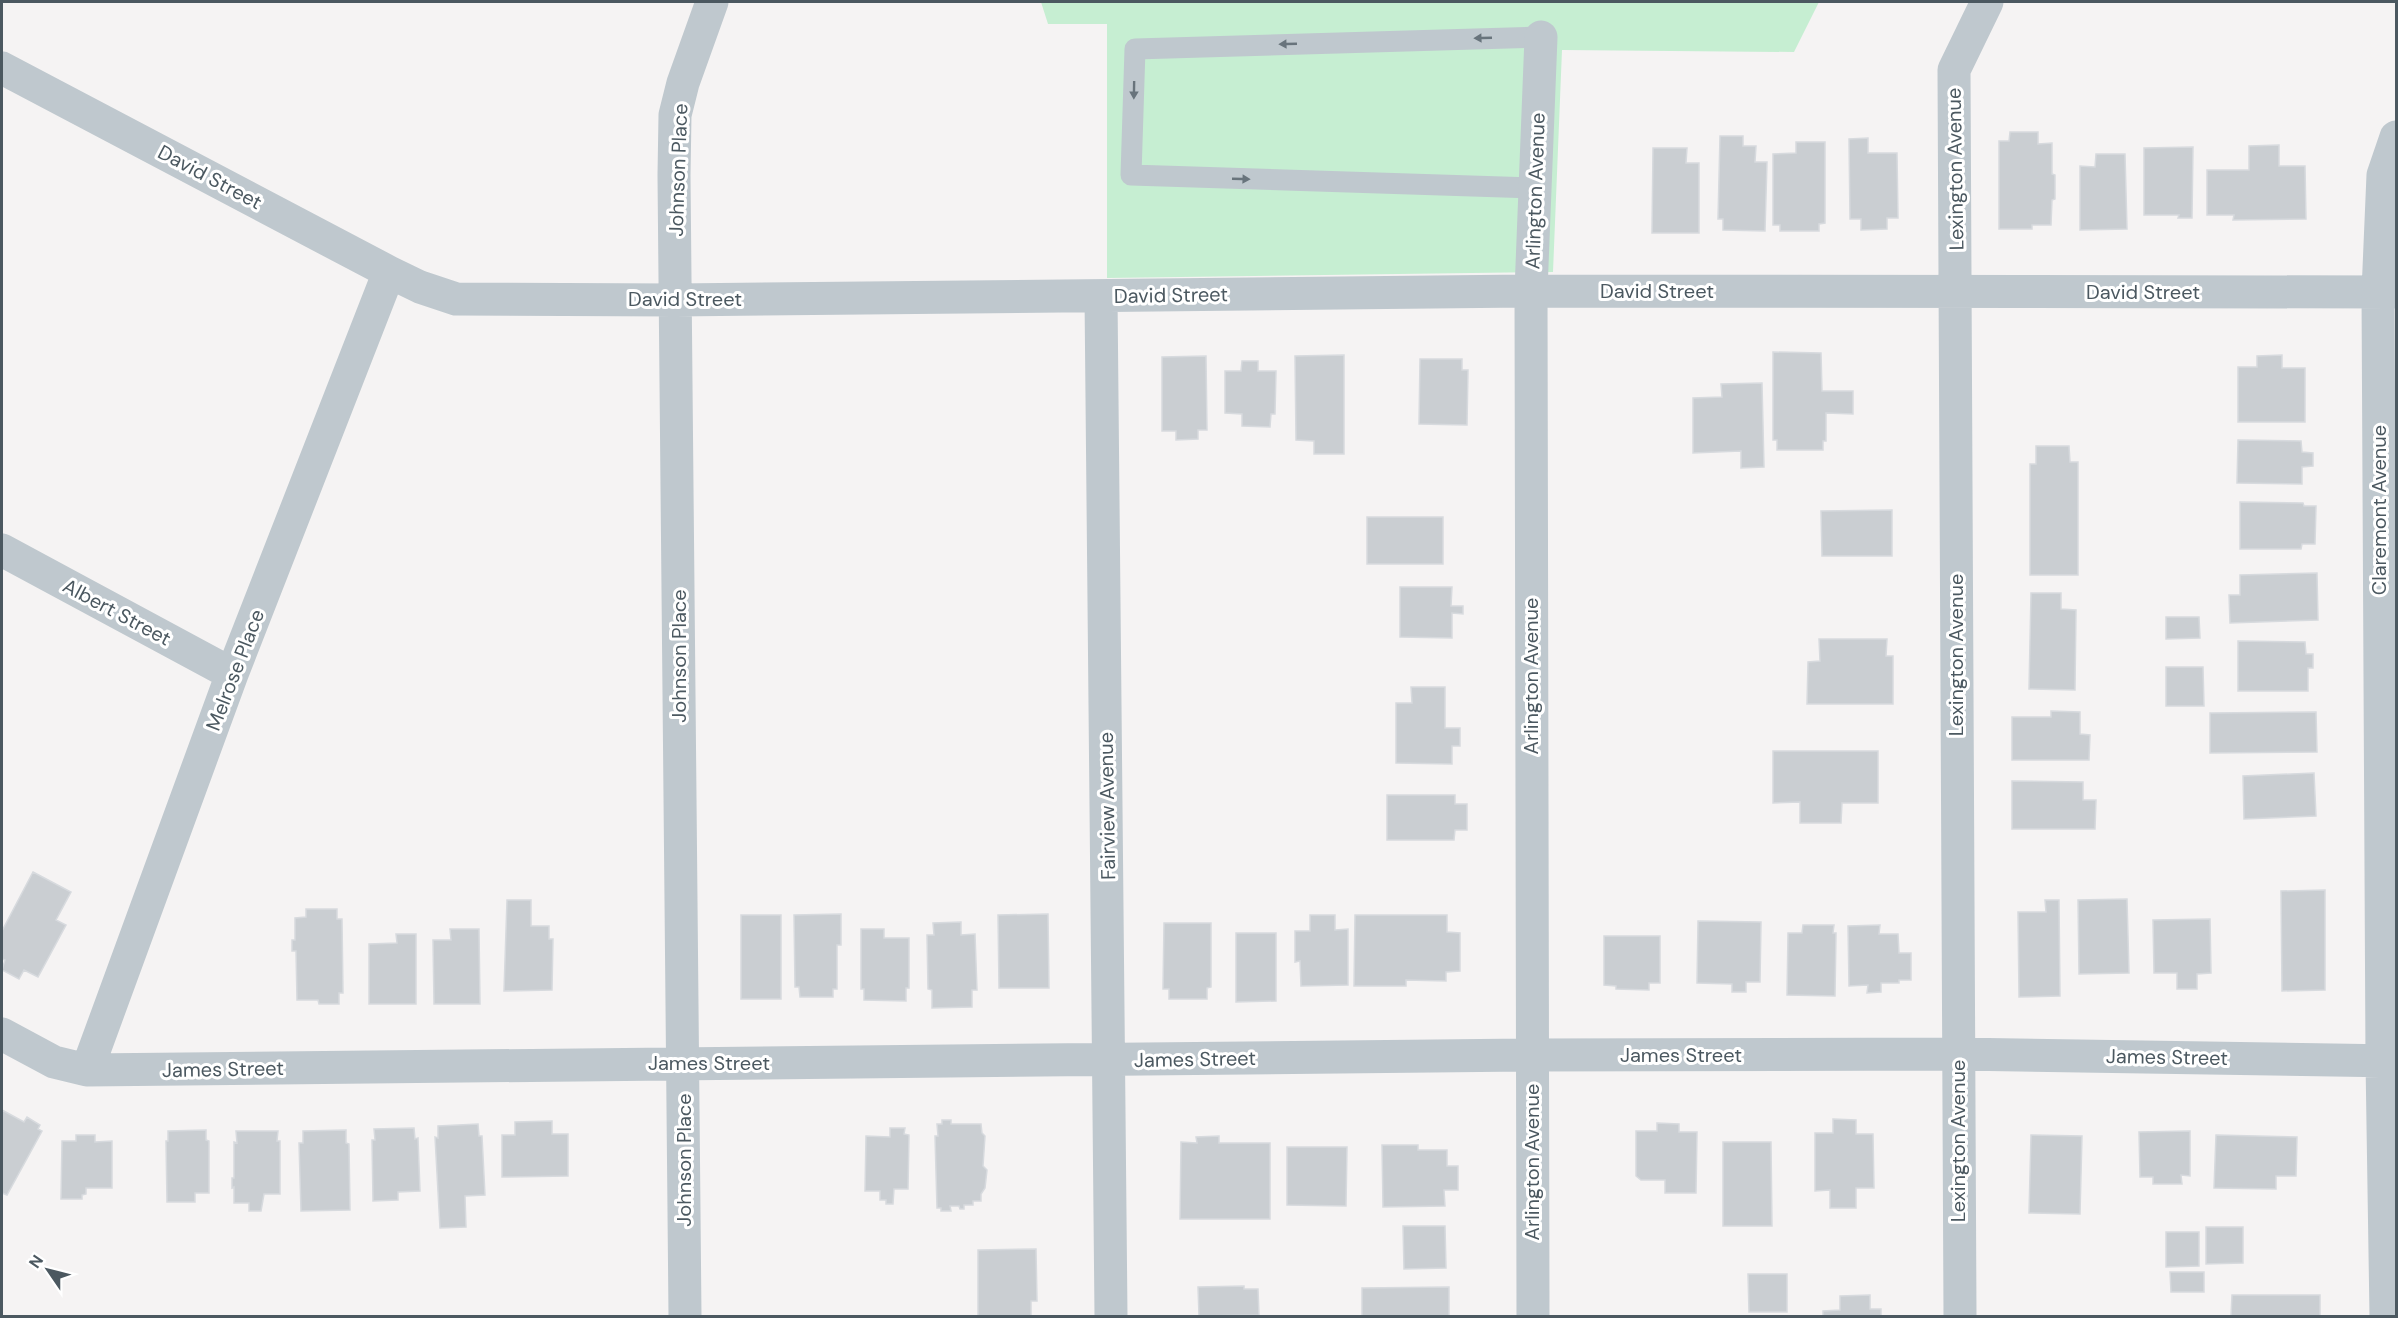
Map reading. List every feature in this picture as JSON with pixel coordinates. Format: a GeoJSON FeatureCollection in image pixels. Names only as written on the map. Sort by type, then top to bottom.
{"type":"FeatureCollection","features":[{"type":"Feature","properties":{"kind":"street","name":"Johnson Place"},"geometry":{"type":"LineString","coordinates":[[685,1317],[675,115],[683,83],[712,2]]}},
{"type":"Feature","properties":{"kind":"street","name":"Lexington Avenue"},"geometry":{"type":"LineString","coordinates":[[1960,1317],[1954,70],[1987,2]]}},
{"type":"Feature","properties":{"kind":"street","name":"Arlington Avenue"},"geometry":{"type":"LineString","coordinates":[[1533,1317],[1531,291],[1541,37]]}},
{"type":"Feature","properties":{"kind":"street","name":"David Street"},"geometry":{"type":"LineString","coordinates":[[2,68],[389,272],[420,287],[456,299],[676,300],[1531,291],[2387,292]]}},
{"type":"Feature","properties":{"kind":"street","name":"Claremont Avenue"},"geometry":{"type":"LineString","coordinates":[[2386,1317],[2389,1061],[2387,292],[2383,174],[2397,137]]}},
{"type":"Feature","properties":{"kind":"street","name":"Melrose Place"},"geometry":{"type":"LineString","coordinates":[[87,1070],[232,674],[389,272]]}},
{"type":"Feature","properties":{"kind":"street","name":"Fairview Avenue"},"geometry":{"type":"LineString","coordinates":[[1101,296],[1111,1317]]}},
{"type":"Feature","properties":{"kind":"street","name":"Albert Street"},"geometry":{"type":"LineString","coordinates":[[2,550],[232,674]]}},
{"type":"Feature","properties":{"kind":"street","name":"James Street"},"geometry":{"type":"LineString","coordinates":[[2,1034],[54,1062],[87,1070],[1531,1055],[1958,1054],[2389,1061]]}},
{"type":"Feature","properties":{"kind":"lane"},"geometry":{"type":"LineString","coordinates":[[1535,188],[1131,175],[1135,49],[1541,37]]}},
{"type":"Feature","properties":{"kind":"green space"},"geometry":{"type":"Polygon","coordinates":[[[1041,2],[1819,2],[1794,52],[1562,50],[1553,272],[1107,278],[1107,24],[1048,24],[1041,2]]]}},
{"type":"Feature","properties":{"kind":"building"},"geometry":{"type":"Polygon","coordinates":[[[2010,132],[2038,132],[2038,144],[2052,143],[2055,199],[2052,200],[2051,225],[2032,225],[2032,229],[1999,229],[1999,141],[2009,141],[2010,132]]]}},
{"type":"Feature","properties":{"kind":"building"},"geometry":{"type":"Polygon","coordinates":[[[1720,136],[1743,136],[1743,146],[1756,146],[1755,162],[1767,162],[1765,231],[1723,230],[1723,219],[1718,219],[1720,136]]]}},
{"type":"Feature","properties":{"kind":"building"},"geometry":{"type":"Polygon","coordinates":[[[1868,138],[1868,153],[1897,153],[1898,218],[1887,218],[1887,229],[1861,230],[1861,219],[1850,219],[1849,139],[1868,138]]]}},
{"type":"Feature","properties":{"kind":"building"},"geometry":{"type":"Polygon","coordinates":[[[1796,142],[1825,142],[1825,223],[1819,224],[1819,231],[1780,231],[1780,225],[1773,225],[1773,154],[1796,153],[1796,142]]]}},
{"type":"Feature","properties":{"kind":"building"},"geometry":{"type":"Polygon","coordinates":[[[2279,145],[2279,166],[2305,166],[2306,219],[2233,220],[2234,215],[2207,215],[2207,170],[2249,170],[2249,146],[2279,145]]]}},
{"type":"Feature","properties":{"kind":"building"},"geometry":{"type":"Polygon","coordinates":[[[2193,147],[2192,218],[2178,218],[2179,215],[2144,215],[2144,148],[2193,147]]]}},
{"type":"Feature","properties":{"kind":"building"},"geometry":{"type":"Polygon","coordinates":[[[1653,148],[1687,148],[1686,163],[1699,163],[1699,233],[1652,233],[1653,148]]]}},
{"type":"Feature","properties":{"kind":"building"},"geometry":{"type":"Polygon","coordinates":[[[2096,154],[2125,154],[2127,229],[2080,230],[2080,166],[2095,167],[2096,154]]]}},
{"type":"Feature","properties":{"kind":"building"},"geometry":{"type":"Polygon","coordinates":[[[1773,352],[1821,353],[1822,391],[1853,391],[1853,414],[1826,413],[1826,441],[1823,441],[1823,450],[1777,450],[1777,440],[1773,440],[1773,352]]]}},
{"type":"Feature","properties":{"kind":"building"},"geometry":{"type":"Polygon","coordinates":[[[1344,355],[1344,454],[1314,454],[1314,441],[1296,440],[1295,356],[1344,355]]]}},
{"type":"Feature","properties":{"kind":"building"},"geometry":{"type":"Polygon","coordinates":[[[2282,355],[2282,368],[2305,368],[2305,422],[2238,422],[2238,367],[2257,367],[2257,356],[2282,355]]]}},
{"type":"Feature","properties":{"kind":"building"},"geometry":{"type":"Polygon","coordinates":[[[1206,356],[1207,430],[1198,430],[1198,439],[1176,440],[1176,431],[1162,431],[1162,357],[1206,356]]]}},
{"type":"Feature","properties":{"kind":"building"},"geometry":{"type":"Polygon","coordinates":[[[1420,359],[1462,359],[1462,370],[1468,370],[1467,425],[1419,424],[1420,359]]]}},
{"type":"Feature","properties":{"kind":"building"},"geometry":{"type":"Polygon","coordinates":[[[1242,361],[1258,361],[1258,371],[1276,371],[1275,414],[1271,414],[1270,427],[1242,426],[1242,414],[1225,413],[1225,371],[1241,371],[1242,361]]]}},
{"type":"Feature","properties":{"kind":"building"},"geometry":{"type":"Polygon","coordinates":[[[1762,383],[1764,467],[1741,468],[1741,451],[1693,453],[1693,398],[1722,397],[1721,384],[1762,383]]]}},
{"type":"Feature","properties":{"kind":"building"},"geometry":{"type":"Polygon","coordinates":[[[2238,440],[2301,441],[2302,452],[2313,453],[2313,466],[2302,467],[2302,484],[2237,483],[2238,440]]]}},
{"type":"Feature","properties":{"kind":"building"},"geometry":{"type":"Polygon","coordinates":[[[2036,446],[2069,446],[2070,462],[2078,462],[2078,575],[2030,575],[2030,464],[2036,464],[2036,446]]]}},
{"type":"Feature","properties":{"kind":"building"},"geometry":{"type":"Polygon","coordinates":[[[2240,502],[2303,503],[2304,506],[2316,506],[2315,544],[2302,544],[2301,549],[2240,549],[2240,502]]]}},
{"type":"Feature","properties":{"kind":"building"},"geometry":{"type":"Polygon","coordinates":[[[1892,510],[1892,556],[1822,556],[1821,511],[1892,510]]]}},
{"type":"Feature","properties":{"kind":"building"},"geometry":{"type":"Polygon","coordinates":[[[1367,517],[1443,517],[1443,564],[1367,564],[1367,517]]]}},
{"type":"Feature","properties":{"kind":"building"},"geometry":{"type":"Polygon","coordinates":[[[2317,573],[2318,620],[2230,623],[2229,595],[2240,595],[2240,575],[2317,573]]]}},
{"type":"Feature","properties":{"kind":"building"},"geometry":{"type":"Polygon","coordinates":[[[1400,587],[1452,587],[1451,606],[1463,606],[1463,614],[1452,613],[1452,638],[1400,637],[1400,587]]]}},
{"type":"Feature","properties":{"kind":"building"},"geometry":{"type":"Polygon","coordinates":[[[2031,593],[2061,593],[2061,609],[2076,610],[2075,690],[2029,689],[2031,593]]]}},
{"type":"Feature","properties":{"kind":"building"},"geometry":{"type":"Polygon","coordinates":[[[2166,617],[2199,617],[2200,638],[2166,639],[2166,617]]]}},
{"type":"Feature","properties":{"kind":"building"},"geometry":{"type":"Polygon","coordinates":[[[1819,639],[1887,639],[1886,656],[1893,656],[1893,704],[1807,704],[1808,662],[1820,661],[1819,639]]]}},
{"type":"Feature","properties":{"kind":"building"},"geometry":{"type":"Polygon","coordinates":[[[2238,641],[2305,642],[2306,654],[2313,654],[2313,668],[2308,668],[2308,691],[2238,691],[2238,641]]]}},
{"type":"Feature","properties":{"kind":"building"},"geometry":{"type":"Polygon","coordinates":[[[2166,667],[2203,667],[2204,706],[2166,706],[2166,667]]]}},
{"type":"Feature","properties":{"kind":"building"},"geometry":{"type":"Polygon","coordinates":[[[1411,687],[1445,687],[1445,728],[1460,728],[1460,746],[1452,746],[1452,764],[1396,763],[1396,703],[1412,703],[1411,687]]]}},
{"type":"Feature","properties":{"kind":"building"},"geometry":{"type":"Polygon","coordinates":[[[2051,711],[2080,712],[2080,734],[2090,735],[2089,760],[2012,760],[2012,717],[2051,717],[2051,711]]]}},
{"type":"Feature","properties":{"kind":"building"},"geometry":{"type":"Polygon","coordinates":[[[2316,712],[2317,752],[2210,753],[2210,713],[2316,712]]]}},
{"type":"Feature","properties":{"kind":"building"},"geometry":{"type":"Polygon","coordinates":[[[1773,751],[1878,751],[1878,803],[1842,803],[1841,823],[1800,823],[1800,802],[1773,803],[1773,751]]]}},
{"type":"Feature","properties":{"kind":"building"},"geometry":{"type":"Polygon","coordinates":[[[2314,773],[2316,816],[2244,819],[2243,776],[2314,773]]]}},
{"type":"Feature","properties":{"kind":"building"},"geometry":{"type":"Polygon","coordinates":[[[2012,781],[2083,782],[2083,800],[2096,800],[2095,829],[2012,829],[2012,781]]]}},
{"type":"Feature","properties":{"kind":"building"},"geometry":{"type":"Polygon","coordinates":[[[1387,795],[1455,795],[1455,804],[1467,804],[1467,830],[1455,830],[1454,840],[1387,840],[1387,795]]]}},
{"type":"Feature","properties":{"kind":"building"},"geometry":{"type":"Polygon","coordinates":[[[33,872],[71,892],[56,920],[66,925],[38,977],[24,970],[19,979],[2,970],[5,960],[2,959],[2,931],[33,872]]]}},
{"type":"Feature","properties":{"kind":"building"},"geometry":{"type":"Polygon","coordinates":[[[2325,890],[2325,990],[2282,991],[2281,891],[2325,890]]]}},
{"type":"Feature","properties":{"kind":"building"},"geometry":{"type":"Polygon","coordinates":[[[2127,899],[2129,973],[2079,974],[2078,900],[2127,899]]]}},
{"type":"Feature","properties":{"kind":"building"},"geometry":{"type":"Polygon","coordinates":[[[507,900],[531,900],[531,926],[549,926],[549,939],[553,939],[552,990],[504,991],[507,900]]]}},
{"type":"Feature","properties":{"kind":"building"},"geometry":{"type":"Polygon","coordinates":[[[2045,900],[2059,900],[2060,996],[2019,997],[2018,912],[2046,912],[2045,900]]]}},
{"type":"Feature","properties":{"kind":"building"},"geometry":{"type":"Polygon","coordinates":[[[306,909],[337,909],[337,919],[342,919],[343,993],[339,993],[339,1004],[319,1004],[318,1000],[297,1000],[296,951],[292,951],[292,940],[295,940],[295,918],[306,917],[306,909]]]}},
{"type":"Feature","properties":{"kind":"building"},"geometry":{"type":"Polygon","coordinates":[[[841,914],[841,945],[837,945],[837,989],[833,989],[833,997],[800,997],[799,987],[795,987],[794,915],[841,914]]]}},
{"type":"Feature","properties":{"kind":"building"},"geometry":{"type":"Polygon","coordinates":[[[1048,914],[1049,988],[999,988],[998,915],[1048,914]]]}},
{"type":"Feature","properties":{"kind":"building"},"geometry":{"type":"Polygon","coordinates":[[[741,915],[781,915],[781,999],[741,999],[741,915]]]}},
{"type":"Feature","properties":{"kind":"building"},"geometry":{"type":"Polygon","coordinates":[[[1310,915],[1335,915],[1335,930],[1348,929],[1348,985],[1301,986],[1300,961],[1295,962],[1295,931],[1310,931],[1310,915]]]}},
{"type":"Feature","properties":{"kind":"building"},"geometry":{"type":"Polygon","coordinates":[[[1355,915],[1447,915],[1447,932],[1460,933],[1460,971],[1446,972],[1446,981],[1406,980],[1406,986],[1354,986],[1355,915]]]}},
{"type":"Feature","properties":{"kind":"building"},"geometry":{"type":"Polygon","coordinates":[[[2210,919],[2211,973],[2197,974],[2197,989],[2177,989],[2177,973],[2154,973],[2153,920],[2210,919]]]}},
{"type":"Feature","properties":{"kind":"building"},"geometry":{"type":"Polygon","coordinates":[[[1698,921],[1761,922],[1760,982],[1746,982],[1746,992],[1732,992],[1732,984],[1697,983],[1698,921]]]}},
{"type":"Feature","properties":{"kind":"building"},"geometry":{"type":"Polygon","coordinates":[[[961,922],[961,935],[975,934],[977,990],[972,990],[972,1007],[932,1008],[932,990],[928,989],[927,935],[934,935],[933,923],[961,922]]]}},
{"type":"Feature","properties":{"kind":"building"},"geometry":{"type":"Polygon","coordinates":[[[1164,923],[1211,923],[1211,987],[1207,988],[1207,999],[1169,999],[1169,989],[1163,989],[1164,923]]]}},
{"type":"Feature","properties":{"kind":"building"},"geometry":{"type":"Polygon","coordinates":[[[1803,925],[1834,925],[1833,933],[1836,933],[1835,996],[1787,995],[1788,933],[1802,933],[1803,925]]]}},
{"type":"Feature","properties":{"kind":"building"},"geometry":{"type":"Polygon","coordinates":[[[1880,925],[1879,934],[1898,934],[1899,953],[1911,953],[1911,980],[1881,983],[1881,992],[1867,993],[1868,985],[1849,986],[1848,926],[1880,925]]]}},
{"type":"Feature","properties":{"kind":"building"},"geometry":{"type":"Polygon","coordinates":[[[450,929],[479,929],[480,1004],[434,1004],[433,940],[451,940],[450,929]]]}},
{"type":"Feature","properties":{"kind":"building"},"geometry":{"type":"Polygon","coordinates":[[[861,929],[884,929],[884,938],[909,938],[909,988],[906,988],[906,1001],[864,1000],[864,989],[861,989],[861,929]]]}},
{"type":"Feature","properties":{"kind":"building"},"geometry":{"type":"Polygon","coordinates":[[[1236,933],[1276,933],[1276,1001],[1236,1002],[1236,933]]]}},
{"type":"Feature","properties":{"kind":"building"},"geometry":{"type":"Polygon","coordinates":[[[396,934],[416,934],[416,1004],[369,1004],[369,944],[397,943],[396,934]]]}},
{"type":"Feature","properties":{"kind":"building"},"geometry":{"type":"Polygon","coordinates":[[[1604,936],[1660,936],[1660,983],[1649,983],[1649,990],[1616,989],[1616,986],[1604,985],[1604,936]]]}},
{"type":"Feature","properties":{"kind":"building"},"geometry":{"type":"Polygon","coordinates":[[[2,1110],[24,1122],[27,1117],[40,1125],[38,1129],[42,1131],[7,1195],[2,1193],[2,1110]]]}},
{"type":"Feature","properties":{"kind":"building"},"geometry":{"type":"Polygon","coordinates":[[[1833,1119],[1856,1120],[1856,1134],[1873,1134],[1874,1188],[1856,1188],[1856,1208],[1830,1208],[1830,1190],[1815,1191],[1815,1133],[1833,1133],[1833,1119]]]}},
{"type":"Feature","properties":{"kind":"building"},"geometry":{"type":"Polygon","coordinates":[[[942,1120],[951,1120],[951,1124],[981,1124],[982,1133],[985,1136],[983,1166],[987,1170],[985,1188],[981,1194],[981,1201],[973,1201],[973,1205],[964,1205],[964,1209],[960,1209],[959,1206],[950,1206],[951,1211],[941,1211],[941,1208],[937,1208],[935,1136],[938,1136],[937,1124],[942,1124],[942,1120]]]}},
{"type":"Feature","properties":{"kind":"building"},"geometry":{"type":"Polygon","coordinates":[[[552,1121],[552,1134],[568,1134],[568,1176],[502,1177],[502,1135],[515,1135],[515,1122],[552,1121]]]}},
{"type":"Feature","properties":{"kind":"building"},"geometry":{"type":"Polygon","coordinates":[[[1657,1123],[1679,1124],[1679,1132],[1697,1132],[1696,1193],[1665,1193],[1665,1180],[1641,1180],[1636,1176],[1636,1131],[1657,1131],[1657,1123]]]}},
{"type":"Feature","properties":{"kind":"building"},"geometry":{"type":"Polygon","coordinates":[[[478,1124],[479,1136],[482,1136],[485,1195],[465,1196],[466,1227],[440,1228],[435,1137],[438,1138],[438,1126],[478,1124]]]}},
{"type":"Feature","properties":{"kind":"building"},"geometry":{"type":"Polygon","coordinates":[[[414,1128],[415,1139],[418,1138],[420,1191],[398,1192],[398,1200],[373,1201],[372,1140],[375,1140],[374,1129],[414,1128]]]}},
{"type":"Feature","properties":{"kind":"building"},"geometry":{"type":"Polygon","coordinates":[[[890,1128],[905,1128],[904,1134],[909,1135],[908,1189],[894,1189],[893,1204],[886,1204],[886,1200],[880,1200],[880,1191],[865,1191],[866,1136],[890,1137],[890,1128]]]}},
{"type":"Feature","properties":{"kind":"building"},"geometry":{"type":"Polygon","coordinates":[[[206,1130],[206,1140],[209,1141],[209,1193],[195,1193],[195,1202],[167,1202],[166,1141],[168,1141],[168,1131],[206,1130]]]}},
{"type":"Feature","properties":{"kind":"building"},"geometry":{"type":"Polygon","coordinates":[[[346,1130],[346,1143],[349,1144],[350,1210],[301,1211],[299,1143],[303,1143],[303,1131],[346,1130]]]}},
{"type":"Feature","properties":{"kind":"building"},"geometry":{"type":"Polygon","coordinates":[[[236,1131],[278,1131],[280,1194],[264,1194],[261,1211],[249,1211],[249,1203],[234,1203],[232,1178],[234,1178],[234,1142],[237,1143],[236,1131]]]}},
{"type":"Feature","properties":{"kind":"building"},"geometry":{"type":"Polygon","coordinates":[[[2190,1131],[2190,1176],[2181,1175],[2182,1184],[2153,1184],[2153,1177],[2140,1177],[2139,1132],[2190,1131]]]}},
{"type":"Feature","properties":{"kind":"building"},"geometry":{"type":"Polygon","coordinates":[[[76,1135],[95,1135],[95,1142],[112,1141],[112,1188],[86,1188],[86,1194],[82,1195],[82,1199],[61,1199],[62,1141],[76,1141],[76,1135]]]}},
{"type":"Feature","properties":{"kind":"building"},"geometry":{"type":"Polygon","coordinates":[[[2031,1135],[2082,1136],[2080,1214],[2029,1213],[2031,1135]]]}},
{"type":"Feature","properties":{"kind":"building"},"geometry":{"type":"Polygon","coordinates":[[[2216,1135],[2297,1137],[2296,1176],[2276,1176],[2276,1189],[2214,1188],[2216,1135]]]}},
{"type":"Feature","properties":{"kind":"building"},"geometry":{"type":"Polygon","coordinates":[[[1219,1136],[1219,1143],[1270,1143],[1270,1219],[1180,1219],[1181,1142],[1197,1143],[1196,1137],[1219,1136]]]}},
{"type":"Feature","properties":{"kind":"building"},"geometry":{"type":"Polygon","coordinates":[[[1723,1142],[1771,1142],[1772,1226],[1723,1226],[1723,1142]]]}},
{"type":"Feature","properties":{"kind":"building"},"geometry":{"type":"Polygon","coordinates":[[[1382,1145],[1418,1145],[1418,1150],[1447,1150],[1447,1166],[1458,1166],[1458,1190],[1444,1190],[1445,1206],[1383,1207],[1382,1145]]]}},
{"type":"Feature","properties":{"kind":"building"},"geometry":{"type":"Polygon","coordinates":[[[1287,1147],[1347,1147],[1346,1206],[1287,1205],[1287,1147]]]}},
{"type":"Feature","properties":{"kind":"building"},"geometry":{"type":"Polygon","coordinates":[[[1403,1226],[1445,1226],[1446,1268],[1404,1269],[1403,1226]]]}},
{"type":"Feature","properties":{"kind":"building"},"geometry":{"type":"Polygon","coordinates":[[[2206,1227],[2243,1227],[2243,1263],[2206,1264],[2206,1227]]]}},
{"type":"Feature","properties":{"kind":"building"},"geometry":{"type":"Polygon","coordinates":[[[2166,1232],[2199,1232],[2199,1266],[2166,1267],[2166,1232]]]}},
{"type":"Feature","properties":{"kind":"building"},"geometry":{"type":"Polygon","coordinates":[[[1036,1249],[1037,1301],[1031,1301],[1031,1316],[978,1316],[978,1250],[1036,1249]]]}},
{"type":"Feature","properties":{"kind":"building"},"geometry":{"type":"Polygon","coordinates":[[[2170,1272],[2204,1272],[2204,1292],[2171,1292],[2170,1272]]]}},
{"type":"Feature","properties":{"kind":"building"},"geometry":{"type":"Polygon","coordinates":[[[1748,1274],[1787,1274],[1787,1312],[1749,1312],[1748,1274]]]}},
{"type":"Feature","properties":{"kind":"building"},"geometry":{"type":"Polygon","coordinates":[[[1244,1286],[1244,1289],[1258,1289],[1259,1315],[1199,1316],[1198,1287],[1244,1286]]]}},
{"type":"Feature","properties":{"kind":"building"},"geometry":{"type":"Polygon","coordinates":[[[1449,1287],[1449,1316],[1362,1316],[1362,1288],[1449,1287]]]}},
{"type":"Feature","properties":{"kind":"building"},"geometry":{"type":"Polygon","coordinates":[[[1870,1295],[1870,1309],[1881,1309],[1881,1316],[1823,1316],[1823,1311],[1840,1310],[1840,1296],[1870,1295]]]}},
{"type":"Feature","properties":{"kind":"building"},"geometry":{"type":"Polygon","coordinates":[[[2232,1295],[2320,1295],[2320,1316],[2231,1316],[2232,1295]]]}}]}
